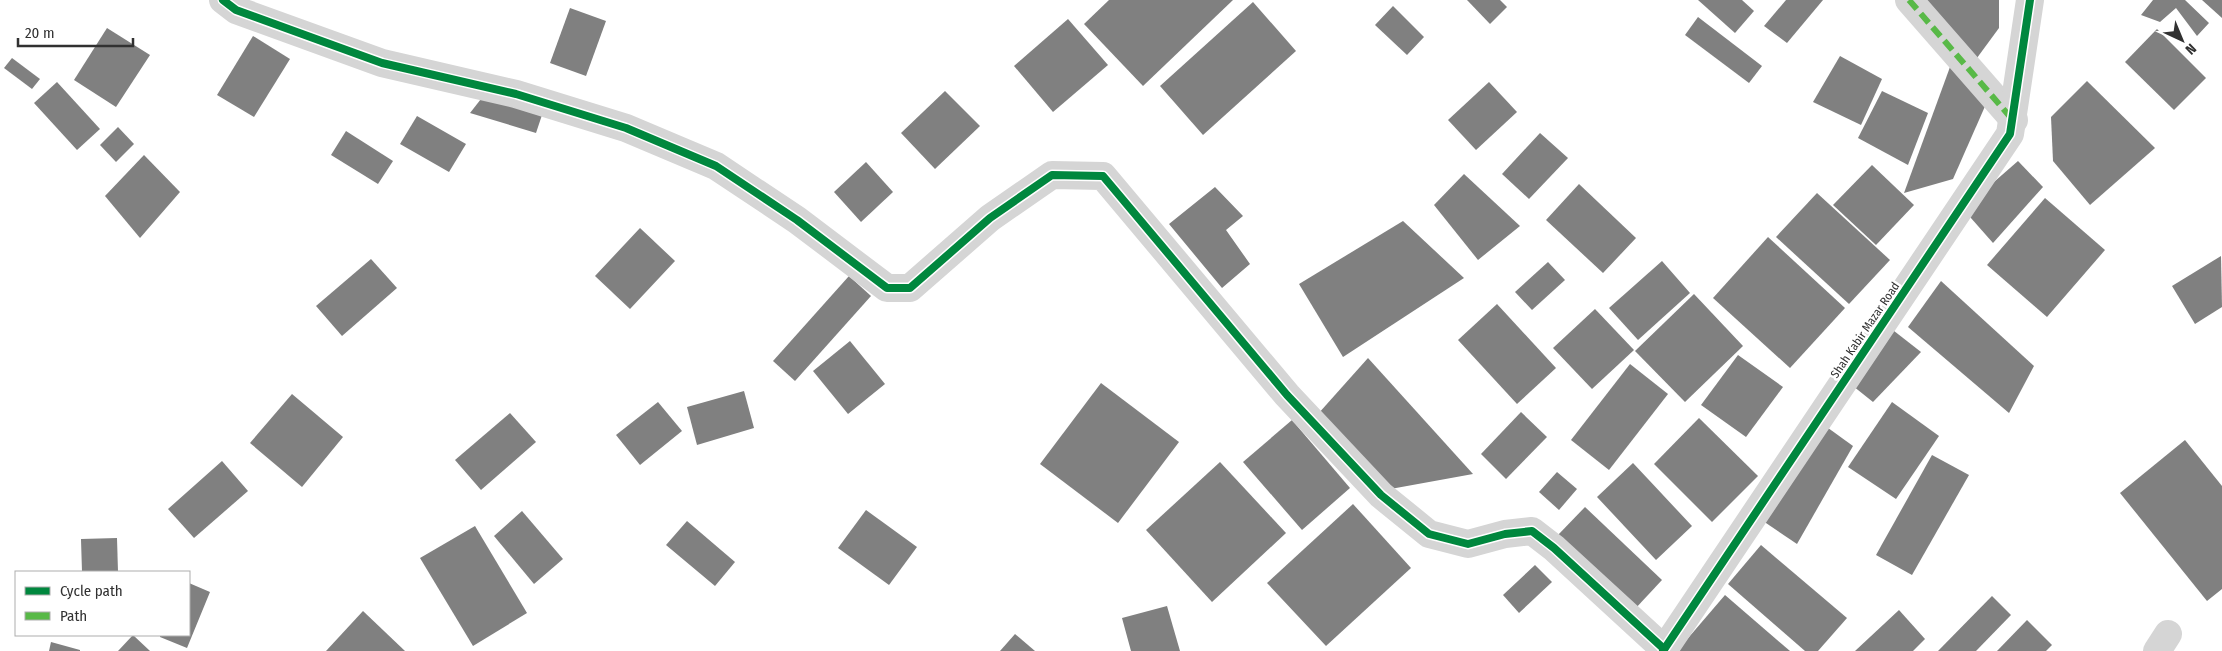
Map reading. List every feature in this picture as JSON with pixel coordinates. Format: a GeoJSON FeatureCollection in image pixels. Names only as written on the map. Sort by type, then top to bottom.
{"type":"FeatureCollection","features":[{"type":"Feature","properties":{"kind":"street"},"geometry":{"type":"LineString","coordinates":[[223,0],[236,10],[382,63],[516,94],[626,128],[716,166],[797,220],[887,288],[910,288],[990,218],[1052,175],[1103,176],[1287,395],[1381,495],[1429,534],[1468,544],[1505,534],[1532,531],[1554,548],[1663,650]]}},
{"type":"Feature","properties":{"kind":"street"},"geometry":{"type":"LineString","coordinates":[[1909,0],[2014,120]]}},
{"type":"Feature","properties":{"kind":"street","name":"Shah Kabir Mazar Road"},"geometry":{"type":"LineString","coordinates":[[1663,650],[2010,134],[2014,120],[2030,0]]}},
{"type":"Feature","properties":{"kind":"building"},"geometry":{"type":"Polygon","coordinates":[[[1109,0],[1233,0],[1143,86],[1084,24],[1109,0]]]}},
{"type":"Feature","properties":{"kind":"building"},"geometry":{"type":"Polygon","coordinates":[[[1467,0],[1500,0],[1507,7],[1490,24],[1467,0]]]}},
{"type":"Feature","properties":{"kind":"building"},"geometry":{"type":"Polygon","coordinates":[[[1698,0],[1742,0],[1754,11],[1735,33],[1698,0]]]}},
{"type":"Feature","properties":{"kind":"building"},"geometry":{"type":"Polygon","coordinates":[[[1786,0],[1823,0],[1787,43],[1764,26],[1786,0]]]}},
{"type":"Feature","properties":{"kind":"building"},"geometry":{"type":"Polygon","coordinates":[[[1916,0],[1999,0],[1999,28],[1974,62],[1916,0]]]}},
{"type":"Feature","properties":{"kind":"building"},"geometry":{"type":"Polygon","coordinates":[[[2153,0],[2185,0],[2209,23],[2197,36],[2176,8],[2160,22],[2141,15],[2153,0]]]}},
{"type":"Feature","properties":{"kind":"building"},"geometry":{"type":"Polygon","coordinates":[[[2202,0],[2222,0],[2222,18],[2202,0]]]}},
{"type":"Feature","properties":{"kind":"building"},"geometry":{"type":"Polygon","coordinates":[[[1253,2],[1296,51],[1203,135],[1160,86],[1253,2]]]}},
{"type":"Feature","properties":{"kind":"building"},"geometry":{"type":"Polygon","coordinates":[[[1393,6],[1424,37],[1407,55],[1375,25],[1393,6]]]}},
{"type":"Feature","properties":{"kind":"building"},"geometry":{"type":"Polygon","coordinates":[[[570,8],[606,21],[586,76],[550,63],[570,8]]]}},
{"type":"Feature","properties":{"kind":"building"},"geometry":{"type":"Polygon","coordinates":[[[1698,17],[1762,66],[1749,83],[1685,35],[1698,17]]]}},
{"type":"Feature","properties":{"kind":"building"},"geometry":{"type":"Polygon","coordinates":[[[1068,19],[1108,65],[1053,112],[1014,66],[1068,19]]]}},
{"type":"Feature","properties":{"kind":"building"},"geometry":{"type":"Polygon","coordinates":[[[107,28],[150,55],[116,107],[74,80],[107,28]]]}},
{"type":"Feature","properties":{"kind":"building"},"geometry":{"type":"Polygon","coordinates":[[[2157,29],[2206,78],[2174,110],[2125,62],[2157,29]]]}},
{"type":"Feature","properties":{"kind":"building"},"geometry":{"type":"Polygon","coordinates":[[[253,36],[290,59],[254,117],[217,95],[253,36]]]}},
{"type":"Feature","properties":{"kind":"building"},"geometry":{"type":"Polygon","coordinates":[[[1840,56],[1882,79],[1861,125],[1813,102],[1840,56]]]}},
{"type":"Feature","properties":{"kind":"building"},"geometry":{"type":"Polygon","coordinates":[[[12,58],[40,79],[32,89],[4,68],[12,58]]]}},
{"type":"Feature","properties":{"kind":"building"},"geometry":{"type":"Polygon","coordinates":[[[1950,67],[1990,95],[1953,179],[1904,193],[1950,67]]]}},
{"type":"Feature","properties":{"kind":"building"},"geometry":{"type":"Polygon","coordinates":[[[2087,81],[2155,148],[2090,205],[2053,161],[2051,117],[2087,81]]]}},
{"type":"Feature","properties":{"kind":"building"},"geometry":{"type":"Polygon","coordinates":[[[57,82],[100,129],[77,150],[34,103],[57,82]]]}},
{"type":"Feature","properties":{"kind":"building"},"geometry":{"type":"Polygon","coordinates":[[[1489,82],[1517,112],[1476,150],[1448,120],[1489,82]]]}},
{"type":"Feature","properties":{"kind":"building"},"geometry":{"type":"Polygon","coordinates":[[[488,90],[543,112],[536,133],[470,113],[488,90]]]}},
{"type":"Feature","properties":{"kind":"building"},"geometry":{"type":"Polygon","coordinates":[[[945,91],[980,126],[935,169],[901,133],[945,91]]]}},
{"type":"Feature","properties":{"kind":"building"},"geometry":{"type":"Polygon","coordinates":[[[1882,91],[1928,113],[1908,165],[1858,138],[1882,91]]]}},
{"type":"Feature","properties":{"kind":"building"},"geometry":{"type":"Polygon","coordinates":[[[417,116],[466,144],[449,172],[400,144],[417,116]]]}},
{"type":"Feature","properties":{"kind":"building"},"geometry":{"type":"Polygon","coordinates":[[[118,127],[134,144],[116,162],[100,145],[118,127]]]}},
{"type":"Feature","properties":{"kind":"building"},"geometry":{"type":"Polygon","coordinates":[[[346,131],[393,161],[378,184],[331,155],[346,131]]]}},
{"type":"Feature","properties":{"kind":"building"},"geometry":{"type":"Polygon","coordinates":[[[1540,133],[1568,158],[1529,199],[1502,174],[1540,133]]]}},
{"type":"Feature","properties":{"kind":"building"},"geometry":{"type":"Polygon","coordinates":[[[144,155],[180,192],[140,238],[105,196],[144,155]]]}},
{"type":"Feature","properties":{"kind":"building"},"geometry":{"type":"Polygon","coordinates":[[[2018,161],[2043,187],[1993,243],[1963,209],[2018,161]]]}},
{"type":"Feature","properties":{"kind":"building"},"geometry":{"type":"Polygon","coordinates":[[[866,162],[893,192],[861,222],[834,192],[866,162]]]}},
{"type":"Feature","properties":{"kind":"building"},"geometry":{"type":"Polygon","coordinates":[[[1872,165],[1914,205],[1876,245],[1833,205],[1872,165]]]}},
{"type":"Feature","properties":{"kind":"building"},"geometry":{"type":"Polygon","coordinates":[[[1464,174],[1520,226],[1478,260],[1434,205],[1464,174]]]}},
{"type":"Feature","properties":{"kind":"building"},"geometry":{"type":"Polygon","coordinates":[[[1579,184],[1636,238],[1603,273],[1546,220],[1579,184]]]}},
{"type":"Feature","properties":{"kind":"building"},"geometry":{"type":"Polygon","coordinates":[[[1215,187],[1243,216],[1226,230],[1250,264],[1222,288],[1169,224],[1215,187]]]}},
{"type":"Feature","properties":{"kind":"building"},"geometry":{"type":"Polygon","coordinates":[[[1817,193],[1890,260],[1849,304],[1776,237],[1817,193]]]}},
{"type":"Feature","properties":{"kind":"building"},"geometry":{"type":"Polygon","coordinates":[[[2045,198],[2105,250],[2047,317],[1987,265],[2045,198]]]}},
{"type":"Feature","properties":{"kind":"building"},"geometry":{"type":"Polygon","coordinates":[[[1403,221],[1464,278],[1343,357],[1299,284],[1403,221]]]}},
{"type":"Feature","properties":{"kind":"building"},"geometry":{"type":"Polygon","coordinates":[[[640,228],[675,261],[630,309],[595,276],[640,228]]]}},
{"type":"Feature","properties":{"kind":"building"},"geometry":{"type":"Polygon","coordinates":[[[1768,237],[1845,308],[1790,368],[1713,298],[1768,237]]]}},
{"type":"Feature","properties":{"kind":"building"},"geometry":{"type":"Polygon","coordinates":[[[2221,256],[2222,307],[2195,324],[2172,286],[2221,256]]]}},
{"type":"Feature","properties":{"kind":"building"},"geometry":{"type":"Polygon","coordinates":[[[371,259],[397,288],[342,336],[316,306],[371,259]]]}},
{"type":"Feature","properties":{"kind":"building"},"geometry":{"type":"Polygon","coordinates":[[[1662,261],[1690,293],[1638,340],[1609,308],[1662,261]]]}},
{"type":"Feature","properties":{"kind":"building"},"geometry":{"type":"Polygon","coordinates":[[[1548,262],[1565,280],[1532,310],[1515,292],[1548,262]]]}},
{"type":"Feature","properties":{"kind":"building"},"geometry":{"type":"Polygon","coordinates":[[[849,276],[871,296],[795,381],[773,361],[849,276]]]}},
{"type":"Feature","properties":{"kind":"building"},"geometry":{"type":"Polygon","coordinates":[[[1941,281],[2034,366],[2009,413],[1908,327],[1941,281]]]}},
{"type":"Feature","properties":{"kind":"building"},"geometry":{"type":"Polygon","coordinates":[[[1694,294],[1743,346],[1685,402],[1635,351],[1694,294]]]}},
{"type":"Feature","properties":{"kind":"building"},"geometry":{"type":"Polygon","coordinates":[[[1497,304],[1556,368],[1517,404],[1458,340],[1497,304]]]}},
{"type":"Feature","properties":{"kind":"building"},"geometry":{"type":"Polygon","coordinates":[[[1595,309],[1634,350],[1592,389],[1553,348],[1595,309]]]}},
{"type":"Feature","properties":{"kind":"building"},"geometry":{"type":"Polygon","coordinates":[[[1889,327],[1921,352],[1873,402],[1848,382],[1889,327]]]}},
{"type":"Feature","properties":{"kind":"building"},"geometry":{"type":"Polygon","coordinates":[[[850,341],[885,384],[848,414],[813,371],[850,341]]]}},
{"type":"Feature","properties":{"kind":"building"},"geometry":{"type":"Polygon","coordinates":[[[1738,355],[1783,387],[1746,437],[1701,405],[1738,355]]]}},
{"type":"Feature","properties":{"kind":"building"},"geometry":{"type":"Polygon","coordinates":[[[1368,358],[1473,474],[1385,490],[1318,414],[1368,358]]]}},
{"type":"Feature","properties":{"kind":"building"},"geometry":{"type":"Polygon","coordinates":[[[1630,364],[1668,394],[1609,470],[1571,440],[1630,364]]]}},
{"type":"Feature","properties":{"kind":"building"},"geometry":{"type":"Polygon","coordinates":[[[1101,383],[1179,442],[1118,523],[1040,464],[1101,383]]]}},
{"type":"Feature","properties":{"kind":"building"},"geometry":{"type":"Polygon","coordinates":[[[744,391],[754,428],[697,445],[687,407],[744,391]]]}},
{"type":"Feature","properties":{"kind":"building"},"geometry":{"type":"Polygon","coordinates":[[[292,394],[343,437],[302,487],[250,443],[292,394]]]}},
{"type":"Feature","properties":{"kind":"building"},"geometry":{"type":"Polygon","coordinates":[[[658,402],[682,431],[640,465],[616,435],[658,402]]]}},
{"type":"Feature","properties":{"kind":"building"},"geometry":{"type":"Polygon","coordinates":[[[1892,402],[1939,436],[1896,499],[1848,467],[1892,402]]]}},
{"type":"Feature","properties":{"kind":"building"},"geometry":{"type":"Polygon","coordinates":[[[1521,412],[1547,437],[1506,479],[1481,454],[1521,412]]]}},
{"type":"Feature","properties":{"kind":"building"},"geometry":{"type":"Polygon","coordinates":[[[510,413],[536,442],[481,490],[455,460],[510,413]]]}},
{"type":"Feature","properties":{"kind":"building"},"geometry":{"type":"Polygon","coordinates":[[[1699,418],[1758,476],[1712,522],[1654,464],[1699,418]]]}},
{"type":"Feature","properties":{"kind":"building"},"geometry":{"type":"Polygon","coordinates":[[[1292,420],[1350,488],[1302,530],[1243,462],[1292,420]]]}},
{"type":"Feature","properties":{"kind":"building"},"geometry":{"type":"Polygon","coordinates":[[[1824,425],[1853,446],[1797,544],[1763,521],[1824,425]]]}},
{"type":"Feature","properties":{"kind":"building"},"geometry":{"type":"Polygon","coordinates":[[[2185,440],[2222,486],[2222,589],[2207,601],[2120,493],[2185,440]]]}},
{"type":"Feature","properties":{"kind":"building"},"geometry":{"type":"Polygon","coordinates":[[[1932,455],[1969,475],[1912,575],[1876,555],[1932,455]]]}},
{"type":"Feature","properties":{"kind":"building"},"geometry":{"type":"Polygon","coordinates":[[[222,461],[248,491],[194,538],[168,509],[222,461]]]}},
{"type":"Feature","properties":{"kind":"building"},"geometry":{"type":"Polygon","coordinates":[[[1220,462],[1286,533],[1212,602],[1146,530],[1220,462]]]}},
{"type":"Feature","properties":{"kind":"building"},"geometry":{"type":"Polygon","coordinates":[[[1633,463],[1692,526],[1656,560],[1597,497],[1633,463]]]}},
{"type":"Feature","properties":{"kind":"building"},"geometry":{"type":"Polygon","coordinates":[[[1557,472],[1577,489],[1559,510],[1539,492],[1557,472]]]}},
{"type":"Feature","properties":{"kind":"building"},"geometry":{"type":"Polygon","coordinates":[[[1353,504],[1411,568],[1326,646],[1267,583],[1353,504]]]}},
{"type":"Feature","properties":{"kind":"building"},"geometry":{"type":"Polygon","coordinates":[[[1585,507],[1662,580],[1634,610],[1557,536],[1585,507]]]}},
{"type":"Feature","properties":{"kind":"building"},"geometry":{"type":"Polygon","coordinates":[[[866,510],[917,547],[889,585],[838,548],[866,510]]]}},
{"type":"Feature","properties":{"kind":"building"},"geometry":{"type":"Polygon","coordinates":[[[522,511],[563,559],[534,584],[494,536],[522,511]]]}},
{"type":"Feature","properties":{"kind":"building"},"geometry":{"type":"Polygon","coordinates":[[[687,521],[735,562],[715,586],[666,545],[687,521]]]}},
{"type":"Feature","properties":{"kind":"building"},"geometry":{"type":"Polygon","coordinates":[[[475,526],[527,613],[473,646],[420,558],[475,526]]]}},
{"type":"Feature","properties":{"kind":"building"},"geometry":{"type":"Polygon","coordinates":[[[117,538],[118,571],[82,571],[81,539],[117,538]]]}},
{"type":"Feature","properties":{"kind":"building"},"geometry":{"type":"Polygon","coordinates":[[[1761,545],[1847,618],[1818,651],[1805,651],[1728,584],[1761,545]]]}},
{"type":"Feature","properties":{"kind":"building"},"geometry":{"type":"Polygon","coordinates":[[[1535,565],[1552,582],[1519,613],[1503,595],[1535,565]]]}},
{"type":"Feature","properties":{"kind":"building"},"geometry":{"type":"Polygon","coordinates":[[[190,583],[210,592],[187,648],[160,637],[190,636],[190,583]]]}},
{"type":"Feature","properties":{"kind":"building"},"geometry":{"type":"Polygon","coordinates":[[[1725,595],[1790,651],[1677,651],[1725,595]]]}},
{"type":"Feature","properties":{"kind":"building"},"geometry":{"type":"Polygon","coordinates":[[[1992,596],[2011,615],[1976,651],[1938,651],[1992,596]]]}},
{"type":"Feature","properties":{"kind":"building"},"geometry":{"type":"Polygon","coordinates":[[[1167,606],[1180,651],[1131,651],[1122,618],[1167,606]]]}},
{"type":"Feature","properties":{"kind":"building"},"geometry":{"type":"Polygon","coordinates":[[[1899,610],[1925,639],[1913,651],[1855,651],[1899,610]]]}},
{"type":"Feature","properties":{"kind":"building"},"geometry":{"type":"Polygon","coordinates":[[[363,611],[405,651],[326,651],[363,611]]]}},
{"type":"Feature","properties":{"kind":"building"},"geometry":{"type":"Polygon","coordinates":[[[2027,620],[2052,645],[2046,651],[1997,651],[2027,620]]]}},
{"type":"Feature","properties":{"kind":"building"},"geometry":{"type":"Polygon","coordinates":[[[1015,634],[1035,651],[1000,651],[1015,634]]]}},
{"type":"Feature","properties":{"kind":"building"},"geometry":{"type":"Polygon","coordinates":[[[134,636],[150,651],[118,651],[134,636]]]}},
{"type":"Feature","properties":{"kind":"building"},"geometry":{"type":"Polygon","coordinates":[[[51,642],[80,650],[80,651],[49,651],[51,642]]]}},
{"type":"Feature","properties":{"kind":"marked path"},"geometry":{"type":"LineString","coordinates":[[1909,0],[2012,119]]}},
{"type":"Feature","properties":{"kind":"cycle path"},"geometry":{"type":"LineString","coordinates":[[223,0],[236,10],[382,63],[516,94],[626,128],[716,166],[797,220],[887,288],[910,288],[990,218],[1052,175],[1103,176],[1287,395],[1381,495],[1429,534],[1468,544],[1505,534],[1532,531],[1554,548],[1664,649]]}},
{"type":"Feature","properties":{"kind":"cycle path"},"geometry":{"type":"LineString","coordinates":[[1663,651],[2010,134],[2030,0]]}}]}
